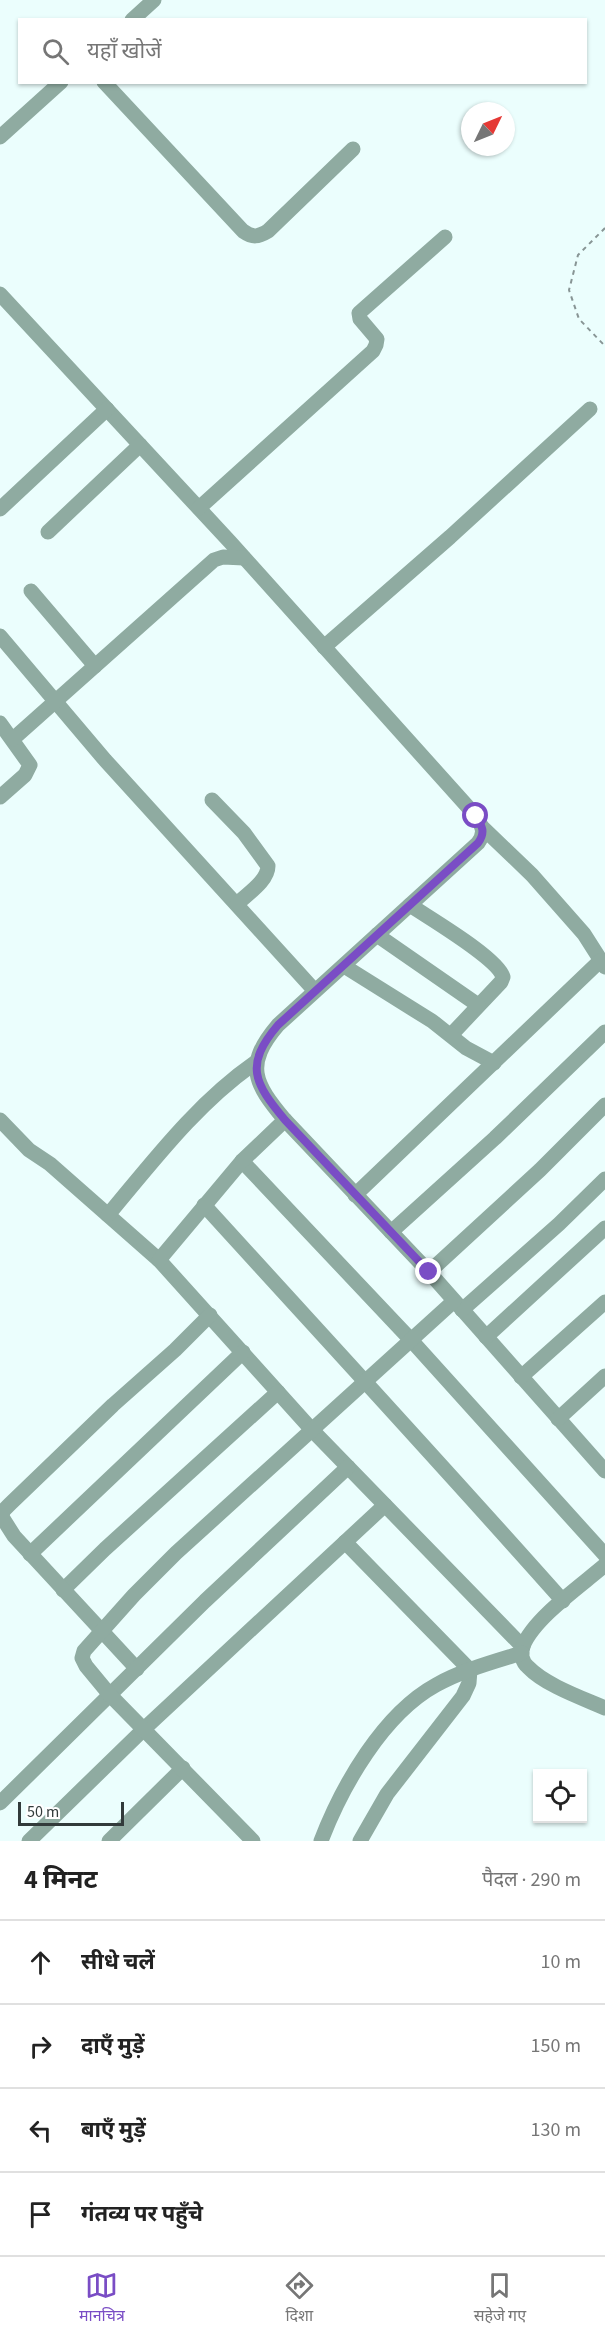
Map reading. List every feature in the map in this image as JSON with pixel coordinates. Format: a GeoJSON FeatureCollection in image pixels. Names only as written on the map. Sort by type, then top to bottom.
{"type":"FeatureCollection","features":[{"type":"Feature","properties":{"kind":"street"},"geometry":{"type":"LineString","coordinates":[[134,18],[154,0]]}},
{"type":"Feature","properties":{"kind":"street"},"geometry":{"type":"LineString","coordinates":[[0,137],[59,84]]}},
{"type":"Feature","properties":{"kind":"street"},"geometry":{"type":"LineString","coordinates":[[106,84],[251,237],[260,236],[268,231],[353,149]]}},
{"type":"Feature","properties":{"kind":"street"},"geometry":{"type":"LineString","coordinates":[[199,508],[373,351],[376,339],[360,319],[359,314],[445,237]]}},
{"type":"Feature","properties":{"kind":"street"},"geometry":{"type":"LineString","coordinates":[[0,294],[199,508],[476,816],[483,828],[532,875],[584,934],[603,963],[355,1194]]}},
{"type":"Feature","properties":{"kind":"street"},"geometry":{"type":"LineString","coordinates":[[324,647],[458,530],[590,408]]}},
{"type":"Feature","properties":{"kind":"street"},"geometry":{"type":"LineString","coordinates":[[0,510],[107,409]]}},
{"type":"Feature","properties":{"kind":"street"},"geometry":{"type":"LineString","coordinates":[[48,532],[140,445]]}},
{"type":"Feature","properties":{"kind":"street"},"geometry":{"type":"LineString","coordinates":[[13,739],[214,560],[223,556],[244,558]]}},
{"type":"Feature","properties":{"kind":"street"},"geometry":{"type":"LineString","coordinates":[[31,591],[95,666]]}},
{"type":"Feature","properties":{"kind":"street"},"geometry":{"type":"LineString","coordinates":[[0,636],[105,760],[315,991]]}},
{"type":"Feature","properties":{"kind":"street"},"geometry":{"type":"LineString","coordinates":[[0,723],[30,765],[25,774],[0,797]]}},
{"type":"Feature","properties":{"kind":"street"},"geometry":{"type":"LineString","coordinates":[[212,800],[244,833],[268,866],[268,872],[264,878],[237,904]]}},
{"type":"Feature","properties":{"kind":"street"},"geometry":{"type":"LineString","coordinates":[[483,828],[483,837],[478,843],[278,1025],[263,1043],[256,1062],[259,1081],[268,1100],[285,1120],[429,1272],[605,1471]]}},
{"type":"Feature","properties":{"kind":"street"},"geometry":{"type":"LineString","coordinates":[[410,905],[487,957],[502,972],[501,982],[451,1035]]}},
{"type":"Feature","properties":{"kind":"street"},"geometry":{"type":"LineString","coordinates":[[377,935],[478,1005]]}},
{"type":"Feature","properties":{"kind":"street"},"geometry":{"type":"LineString","coordinates":[[344,966],[432,1020],[466,1048],[494,1064]]}},
{"type":"Feature","properties":{"kind":"street"},"geometry":{"type":"LineString","coordinates":[[391,1232],[495,1138],[605,1032]]}},
{"type":"Feature","properties":{"kind":"street"},"geometry":{"type":"LineString","coordinates":[[108,1215],[183,1126],[224,1086],[256,1062]]}},
{"type":"Feature","properties":{"kind":"street"},"geometry":{"type":"LineString","coordinates":[[429,1272],[540,1170],[605,1105]]}},
{"type":"Feature","properties":{"kind":"street"},"geometry":{"type":"LineString","coordinates":[[0,1120],[29,1150],[50,1164],[159,1260],[312,1430],[522,1650],[523,1660],[527,1667],[541,1678],[605,1708]]}},
{"type":"Feature","properties":{"kind":"street"},"geometry":{"type":"LineString","coordinates":[[159,1260],[242,1161],[285,1120]]}},
{"type":"Feature","properties":{"kind":"street"},"geometry":{"type":"LineString","coordinates":[[242,1161],[411,1340],[605,1555]]}},
{"type":"Feature","properties":{"kind":"street"},"geometry":{"type":"LineString","coordinates":[[253,1841],[145,1728],[110,1695],[86,1666],[82,1658],[84,1651],[134,1595],[176,1553],[411,1340],[559,1224],[605,1179]]}},
{"type":"Feature","properties":{"kind":"street"},"geometry":{"type":"LineString","coordinates":[[204,1205],[364,1383],[434,1456],[563,1601]]}},
{"type":"Feature","properties":{"kind":"street"},"geometry":{"type":"LineString","coordinates":[[486,1337],[605,1228]]}},
{"type":"Feature","properties":{"kind":"street"},"geometry":{"type":"LineString","coordinates":[[521,1377],[605,1302]]}},
{"type":"Feature","properties":{"kind":"street"},"geometry":{"type":"LineString","coordinates":[[137,1669],[4,1524],[3,1511],[210,1315]]}},
{"type":"Feature","properties":{"kind":"street"},"geometry":{"type":"LineString","coordinates":[[30,1554],[243,1352]]}},
{"type":"Feature","properties":{"kind":"street"},"geometry":{"type":"LineString","coordinates":[[558,1419],[605,1376]]}},
{"type":"Feature","properties":{"kind":"street"},"geometry":{"type":"LineString","coordinates":[[63,1590],[278,1392]]}},
{"type":"Feature","properties":{"kind":"street"},"geometry":{"type":"LineString","coordinates":[[0,1803],[206,1601],[348,1467]]}},
{"type":"Feature","properties":{"kind":"street"},"geometry":{"type":"LineString","coordinates":[[29,1841],[145,1728],[385,1506]]}},
{"type":"Feature","properties":{"kind":"street"},"geometry":{"type":"LineString","coordinates":[[345,1542],[470,1670],[469,1683],[464,1696],[387,1794],[360,1841]]}},
{"type":"Feature","properties":{"kind":"street"},"geometry":{"type":"LineString","coordinates":[[321,1841],[340,1796],[360,1763],[388,1725],[434,1686],[522,1650],[546,1616],[605,1565]]}},
{"type":"Feature","properties":{"kind":"street"},"geometry":{"type":"LineString","coordinates":[[109,1841],[183,1768]]}},
{"type":"Feature","properties":{"kind":"path"},"geometry":{"type":"LineString","coordinates":[[605,228],[578,255],[569,290],[579,319],[605,346]]}},
{"type":"Feature","properties":{"kind":"route"},"geometry":{"type":"LineString","coordinates":[[429,1272],[268,1100],[259,1081],[256,1062],[263,1043],[278,1025],[478,843],[483,837],[483,828],[476,816]]}}]}
